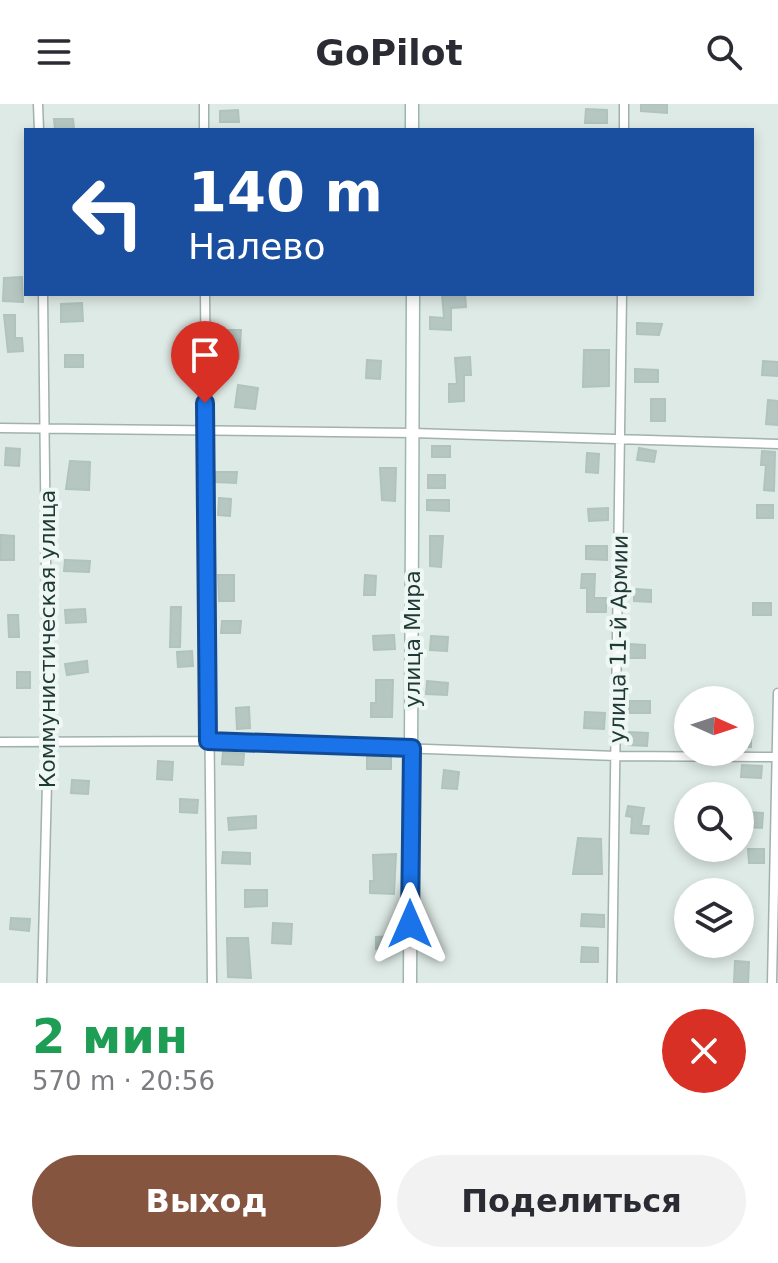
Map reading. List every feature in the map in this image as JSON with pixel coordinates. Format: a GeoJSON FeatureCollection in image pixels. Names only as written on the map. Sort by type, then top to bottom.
{"type":"FeatureCollection","features":[{"type":"Feature","properties":{"kind":"street"},"geometry":{"type":"LineString","coordinates":[[38,104],[39,128]]}},
{"type":"Feature","properties":{"kind":"street"},"geometry":{"type":"LineString","coordinates":[[204,104],[204,128]]}},
{"type":"Feature","properties":{"kind":"street"},"geometry":{"type":"LineString","coordinates":[[412,104],[412,128]]}},
{"type":"Feature","properties":{"kind":"street"},"geometry":{"type":"LineString","coordinates":[[624,104],[624,128]]}},
{"type":"Feature","properties":{"kind":"street","name":"Коммунистическая улица"},"geometry":{"type":"LineString","coordinates":[[42,983],[48,743],[43,296]]}},
{"type":"Feature","properties":{"kind":"street"},"geometry":{"type":"LineString","coordinates":[[205,296],[212,983]]}},
{"type":"Feature","properties":{"kind":"street","name":"улица Мира"},"geometry":{"type":"LineString","coordinates":[[410,983],[413,296]]}},
{"type":"Feature","properties":{"kind":"street","name":"улица 11-й Армии"},"geometry":{"type":"LineString","coordinates":[[612,983],[622,296]]}},
{"type":"Feature","properties":{"kind":"street"},"geometry":{"type":"LineString","coordinates":[[0,428],[413,433],[778,444]]}},
{"type":"Feature","properties":{"kind":"street"},"geometry":{"type":"LineString","coordinates":[[772,983],[778,693]]}},
{"type":"Feature","properties":{"kind":"street"},"geometry":{"type":"LineString","coordinates":[[0,742],[208,741],[616,756],[776,757]]}},
{"type":"Feature","properties":{"kind":"building"},"geometry":{"type":"Polygon","coordinates":[[[641,104],[667,104],[667,113],[641,111],[641,104]]]}},
{"type":"Feature","properties":{"kind":"building"},"geometry":{"type":"Polygon","coordinates":[[[586,109],[607,110],[607,123],[585,123],[586,109]]]}},
{"type":"Feature","properties":{"kind":"building"},"geometry":{"type":"Polygon","coordinates":[[[238,110],[239,122],[220,122],[220,111],[238,110]]]}},
{"type":"Feature","properties":{"kind":"building"},"geometry":{"type":"Polygon","coordinates":[[[54,119],[73,119],[74,128],[55,128],[54,119]]]}},
{"type":"Feature","properties":{"kind":"building"},"geometry":{"type":"Polygon","coordinates":[[[22,277],[23,302],[3,301],[4,278],[22,277]]]}},
{"type":"Feature","properties":{"kind":"building"},"geometry":{"type":"Polygon","coordinates":[[[442,296],[465,296],[466,307],[451,308],[451,330],[430,329],[430,317],[444,318],[442,296]]]}},
{"type":"Feature","properties":{"kind":"building"},"geometry":{"type":"Polygon","coordinates":[[[82,303],[83,321],[61,322],[61,304],[82,303]]]}},
{"type":"Feature","properties":{"kind":"building"},"geometry":{"type":"Polygon","coordinates":[[[4,315],[15,315],[15,338],[22,338],[23,351],[8,352],[4,315]]]}},
{"type":"Feature","properties":{"kind":"building"},"geometry":{"type":"Polygon","coordinates":[[[637,323],[662,324],[659,335],[637,334],[637,323]]]}},
{"type":"Feature","properties":{"kind":"building"},"geometry":{"type":"Polygon","coordinates":[[[219,330],[241,330],[239,359],[219,358],[219,330]]]}},
{"type":"Feature","properties":{"kind":"building"},"geometry":{"type":"Polygon","coordinates":[[[584,350],[609,350],[609,386],[583,387],[584,350]]]}},
{"type":"Feature","properties":{"kind":"building"},"geometry":{"type":"Polygon","coordinates":[[[65,355],[83,355],[83,367],[65,367],[65,355]]]}},
{"type":"Feature","properties":{"kind":"building"},"geometry":{"type":"Polygon","coordinates":[[[470,357],[471,375],[464,375],[464,401],[449,402],[449,384],[457,384],[455,358],[470,357]]]}},
{"type":"Feature","properties":{"kind":"building"},"geometry":{"type":"Polygon","coordinates":[[[367,360],[381,361],[380,379],[366,378],[367,360]]]}},
{"type":"Feature","properties":{"kind":"building"},"geometry":{"type":"Polygon","coordinates":[[[763,361],[778,362],[778,376],[762,375],[763,361]]]}},
{"type":"Feature","properties":{"kind":"building"},"geometry":{"type":"Polygon","coordinates":[[[635,369],[658,370],[658,382],[635,382],[635,369]]]}},
{"type":"Feature","properties":{"kind":"building"},"geometry":{"type":"Polygon","coordinates":[[[238,385],[258,388],[255,409],[235,407],[238,385]]]}},
{"type":"Feature","properties":{"kind":"building"},"geometry":{"type":"Polygon","coordinates":[[[651,399],[665,399],[665,421],[651,421],[651,399]]]}},
{"type":"Feature","properties":{"kind":"building"},"geometry":{"type":"Polygon","coordinates":[[[768,400],[778,401],[778,425],[766,424],[768,400]]]}},
{"type":"Feature","properties":{"kind":"building"},"geometry":{"type":"Polygon","coordinates":[[[432,446],[450,446],[450,457],[432,457],[432,446]]]}},
{"type":"Feature","properties":{"kind":"building"},"geometry":{"type":"Polygon","coordinates":[[[6,448],[20,449],[19,466],[5,465],[6,448]]]}},
{"type":"Feature","properties":{"kind":"building"},"geometry":{"type":"Polygon","coordinates":[[[639,448],[656,451],[654,462],[637,460],[639,448]]]}},
{"type":"Feature","properties":{"kind":"building"},"geometry":{"type":"Polygon","coordinates":[[[762,451],[775,452],[774,491],[764,490],[766,465],[761,465],[762,451]]]}},
{"type":"Feature","properties":{"kind":"building"},"geometry":{"type":"Polygon","coordinates":[[[587,453],[599,454],[598,473],[586,472],[587,453]]]}},
{"type":"Feature","properties":{"kind":"building"},"geometry":{"type":"Polygon","coordinates":[[[70,461],[90,462],[89,490],[66,489],[70,461]]]}},
{"type":"Feature","properties":{"kind":"building"},"geometry":{"type":"Polygon","coordinates":[[[380,468],[396,468],[395,501],[382,500],[380,468]]]}},
{"type":"Feature","properties":{"kind":"building"},"geometry":{"type":"Polygon","coordinates":[[[215,472],[237,472],[236,483],[215,482],[215,472]]]}},
{"type":"Feature","properties":{"kind":"building"},"geometry":{"type":"Polygon","coordinates":[[[428,475],[445,475],[445,488],[428,488],[428,475]]]}},
{"type":"Feature","properties":{"kind":"building"},"geometry":{"type":"Polygon","coordinates":[[[219,498],[231,499],[230,516],[218,515],[219,498]]]}},
{"type":"Feature","properties":{"kind":"building"},"geometry":{"type":"Polygon","coordinates":[[[427,500],[449,500],[449,511],[427,510],[427,500]]]}},
{"type":"Feature","properties":{"kind":"building"},"geometry":{"type":"Polygon","coordinates":[[[757,505],[773,505],[773,518],[757,518],[757,505]]]}},
{"type":"Feature","properties":{"kind":"building"},"geometry":{"type":"Polygon","coordinates":[[[608,508],[608,520],[589,521],[588,509],[608,508]]]}},
{"type":"Feature","properties":{"kind":"building"},"geometry":{"type":"Polygon","coordinates":[[[1,535],[14,536],[14,560],[1,560],[1,535]]]}},
{"type":"Feature","properties":{"kind":"building"},"geometry":{"type":"Polygon","coordinates":[[[430,536],[443,536],[441,567],[430,566],[430,536]]]}},
{"type":"Feature","properties":{"kind":"building"},"geometry":{"type":"Polygon","coordinates":[[[586,546],[607,546],[607,560],[586,559],[586,546]]]}},
{"type":"Feature","properties":{"kind":"building"},"geometry":{"type":"Polygon","coordinates":[[[65,560],[90,561],[89,572],[64,571],[65,560]]]}},
{"type":"Feature","properties":{"kind":"building"},"geometry":{"type":"Polygon","coordinates":[[[582,574],[595,574],[594,598],[606,598],[606,612],[587,612],[587,588],[581,588],[582,574]]]}},
{"type":"Feature","properties":{"kind":"building"},"geometry":{"type":"Polygon","coordinates":[[[218,575],[234,575],[234,601],[219,601],[218,575]]]}},
{"type":"Feature","properties":{"kind":"building"},"geometry":{"type":"Polygon","coordinates":[[[365,575],[376,576],[375,595],[364,595],[365,575]]]}},
{"type":"Feature","properties":{"kind":"building"},"geometry":{"type":"Polygon","coordinates":[[[634,589],[651,590],[651,602],[634,601],[634,589]]]}},
{"type":"Feature","properties":{"kind":"building"},"geometry":{"type":"Polygon","coordinates":[[[753,603],[771,603],[771,615],[753,615],[753,603]]]}},
{"type":"Feature","properties":{"kind":"building"},"geometry":{"type":"Polygon","coordinates":[[[171,607],[181,607],[180,647],[170,647],[171,607]]]}},
{"type":"Feature","properties":{"kind":"building"},"geometry":{"type":"Polygon","coordinates":[[[85,609],[86,622],[66,623],[65,610],[85,609]]]}},
{"type":"Feature","properties":{"kind":"building"},"geometry":{"type":"Polygon","coordinates":[[[8,615],[18,615],[19,637],[9,637],[8,615]]]}},
{"type":"Feature","properties":{"kind":"building"},"geometry":{"type":"Polygon","coordinates":[[[222,621],[241,621],[240,633],[221,633],[222,621]]]}},
{"type":"Feature","properties":{"kind":"building"},"geometry":{"type":"Polygon","coordinates":[[[394,635],[395,649],[374,650],[373,636],[394,635]]]}},
{"type":"Feature","properties":{"kind":"building"},"geometry":{"type":"Polygon","coordinates":[[[431,636],[448,637],[447,651],[430,650],[431,636]]]}},
{"type":"Feature","properties":{"kind":"building"},"geometry":{"type":"Polygon","coordinates":[[[629,644],[645,645],[645,658],[628,658],[629,644]]]}},
{"type":"Feature","properties":{"kind":"building"},"geometry":{"type":"Polygon","coordinates":[[[192,651],[193,666],[178,667],[177,652],[192,651]]]}},
{"type":"Feature","properties":{"kind":"building"},"geometry":{"type":"Polygon","coordinates":[[[87,661],[88,672],[67,675],[65,664],[87,661]]]}},
{"type":"Feature","properties":{"kind":"building"},"geometry":{"type":"Polygon","coordinates":[[[17,672],[30,672],[30,688],[17,688],[17,672]]]}},
{"type":"Feature","properties":{"kind":"building"},"geometry":{"type":"Polygon","coordinates":[[[376,680],[393,680],[392,717],[371,717],[371,703],[376,703],[376,680]]]}},
{"type":"Feature","properties":{"kind":"building"},"geometry":{"type":"Polygon","coordinates":[[[427,681],[448,683],[447,695],[426,694],[427,681]]]}},
{"type":"Feature","properties":{"kind":"building"},"geometry":{"type":"Polygon","coordinates":[[[629,701],[650,701],[650,713],[629,713],[629,701]]]}},
{"type":"Feature","properties":{"kind":"building"},"geometry":{"type":"Polygon","coordinates":[[[249,707],[250,728],[237,729],[236,708],[249,707]]]}},
{"type":"Feature","properties":{"kind":"building"},"geometry":{"type":"Polygon","coordinates":[[[585,712],[605,713],[604,729],[584,728],[585,712]]]}},
{"type":"Feature","properties":{"kind":"building"},"geometry":{"type":"Polygon","coordinates":[[[628,732],[648,733],[647,746],[628,745],[628,732]]]}},
{"type":"Feature","properties":{"kind":"building"},"geometry":{"type":"Polygon","coordinates":[[[223,752],[244,754],[243,765],[222,764],[223,752]]]}},
{"type":"Feature","properties":{"kind":"building"},"geometry":{"type":"Polygon","coordinates":[[[367,756],[391,756],[391,769],[367,769],[367,756]]]}},
{"type":"Feature","properties":{"kind":"building"},"geometry":{"type":"Polygon","coordinates":[[[158,761],[173,762],[172,780],[157,779],[158,761]]]}},
{"type":"Feature","properties":{"kind":"building"},"geometry":{"type":"Polygon","coordinates":[[[742,766],[762,766],[761,778],[741,777],[742,766]]]}},
{"type":"Feature","properties":{"kind":"building"},"geometry":{"type":"Polygon","coordinates":[[[444,770],[459,772],[457,789],[442,788],[444,770]]]}},
{"type":"Feature","properties":{"kind":"building"},"geometry":{"type":"Polygon","coordinates":[[[72,780],[89,781],[88,794],[71,793],[72,780]]]}},
{"type":"Feature","properties":{"kind":"building"},"geometry":{"type":"Polygon","coordinates":[[[180,799],[198,800],[197,813],[180,812],[180,799]]]}},
{"type":"Feature","properties":{"kind":"building"},"geometry":{"type":"Polygon","coordinates":[[[628,806],[644,808],[641,826],[649,826],[648,834],[631,833],[632,817],[626,816],[628,806]]]}},
{"type":"Feature","properties":{"kind":"building"},"geometry":{"type":"Polygon","coordinates":[[[754,812],[763,813],[762,828],[754,827],[754,812]]]}},
{"type":"Feature","properties":{"kind":"building"},"geometry":{"type":"Polygon","coordinates":[[[256,816],[256,828],[229,830],[228,818],[256,816]]]}},
{"type":"Feature","properties":{"kind":"building"},"geometry":{"type":"Polygon","coordinates":[[[578,838],[601,839],[602,874],[573,874],[578,838]]]}},
{"type":"Feature","properties":{"kind":"building"},"geometry":{"type":"Polygon","coordinates":[[[754,849],[764,849],[764,863],[749,863],[754,862],[754,849]]]}},
{"type":"Feature","properties":{"kind":"building"},"geometry":{"type":"Polygon","coordinates":[[[223,852],[250,853],[250,864],[222,863],[223,852]]]}},
{"type":"Feature","properties":{"kind":"building"},"geometry":{"type":"Polygon","coordinates":[[[396,854],[394,894],[370,893],[370,881],[374,881],[373,855],[396,854]]]}},
{"type":"Feature","properties":{"kind":"building"},"geometry":{"type":"Polygon","coordinates":[[[245,890],[267,890],[267,906],[245,907],[245,890]]]}},
{"type":"Feature","properties":{"kind":"building"},"geometry":{"type":"Polygon","coordinates":[[[582,914],[604,915],[604,927],[581,926],[582,914]]]}},
{"type":"Feature","properties":{"kind":"building"},"geometry":{"type":"Polygon","coordinates":[[[11,918],[30,919],[29,931],[10,929],[11,918]]]}},
{"type":"Feature","properties":{"kind":"building"},"geometry":{"type":"Polygon","coordinates":[[[273,923],[292,924],[291,944],[272,943],[273,923]]]}},
{"type":"Feature","properties":{"kind":"building"},"geometry":{"type":"Polygon","coordinates":[[[396,936],[396,948],[376,949],[376,937],[396,936]]]}},
{"type":"Feature","properties":{"kind":"building"},"geometry":{"type":"Polygon","coordinates":[[[227,938],[248,938],[251,978],[228,977],[227,938]]]}},
{"type":"Feature","properties":{"kind":"building"},"geometry":{"type":"Polygon","coordinates":[[[582,947],[598,948],[598,962],[581,962],[582,947]]]}},
{"type":"Feature","properties":{"kind":"building"},"geometry":{"type":"Polygon","coordinates":[[[735,961],[749,962],[748,983],[734,983],[735,961]]]}},
{"type":"Feature","properties":{"kind":"route"},"geometry":{"type":"LineString","coordinates":[[205,403],[208,741],[412,748],[410,924]]}}]}
